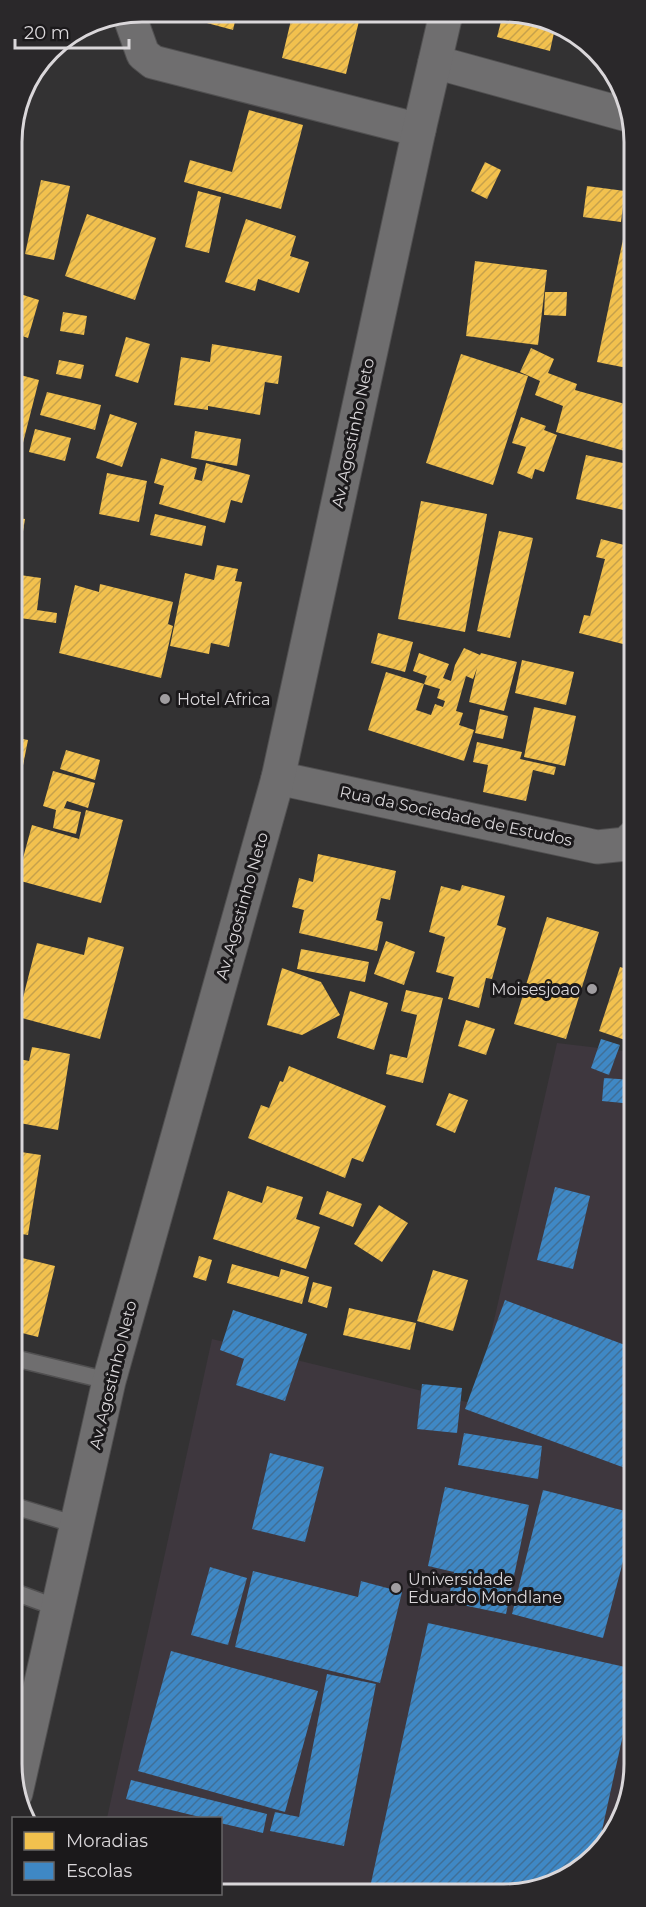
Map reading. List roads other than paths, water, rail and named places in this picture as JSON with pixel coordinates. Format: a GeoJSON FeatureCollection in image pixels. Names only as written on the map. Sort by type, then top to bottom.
{"type":"FeatureCollection","features":[{"type":"Feature","properties":{"kind":"street","name":"Av. Agostinho Neto"},"geometry":{"type":"LineString","coordinates":[[22,1766],[109,1381],[278,777],[444,22]]}},
{"type":"Feature","properties":{"kind":"street"},"geometry":{"type":"LineString","coordinates":[[132,23],[143,54],[153,62],[419,130]]}},
{"type":"Feature","properties":{"kind":"street"},"geometry":{"type":"LineString","coordinates":[[435,62],[619,113]]}},
{"type":"Feature","properties":{"kind":"street","name":"Rua da Sociedade de Estudos"},"geometry":{"type":"LineString","coordinates":[[278,777],[597,847],[624,844]]}},
{"type":"Feature","properties":{"kind":"lane"},"geometry":{"type":"LineString","coordinates":[[22,1360],[109,1381]]}},
{"type":"Feature","properties":{"kind":"lane"},"geometry":{"type":"LineString","coordinates":[[22,1508],[77,1525]]}},
{"type":"Feature","properties":{"kind":"lane"},"geometry":{"type":"LineString","coordinates":[[22,1595],[58,1608]]}},
{"type":"Feature","properties":{"kind":"place","name":"Hotel Africa"},"geometry":{"type":"Point","coordinates":[165,699]}},
{"type":"Feature","properties":{"kind":"place","name":"Moisesjoao"},"geometry":{"type":"Point","coordinates":[592,989]}},
{"type":"Feature","properties":{"kind":"place","name":"Universidade Eduardo Mondlane"},"geometry":{"type":"Point","coordinates":[396,1588]}}]}
